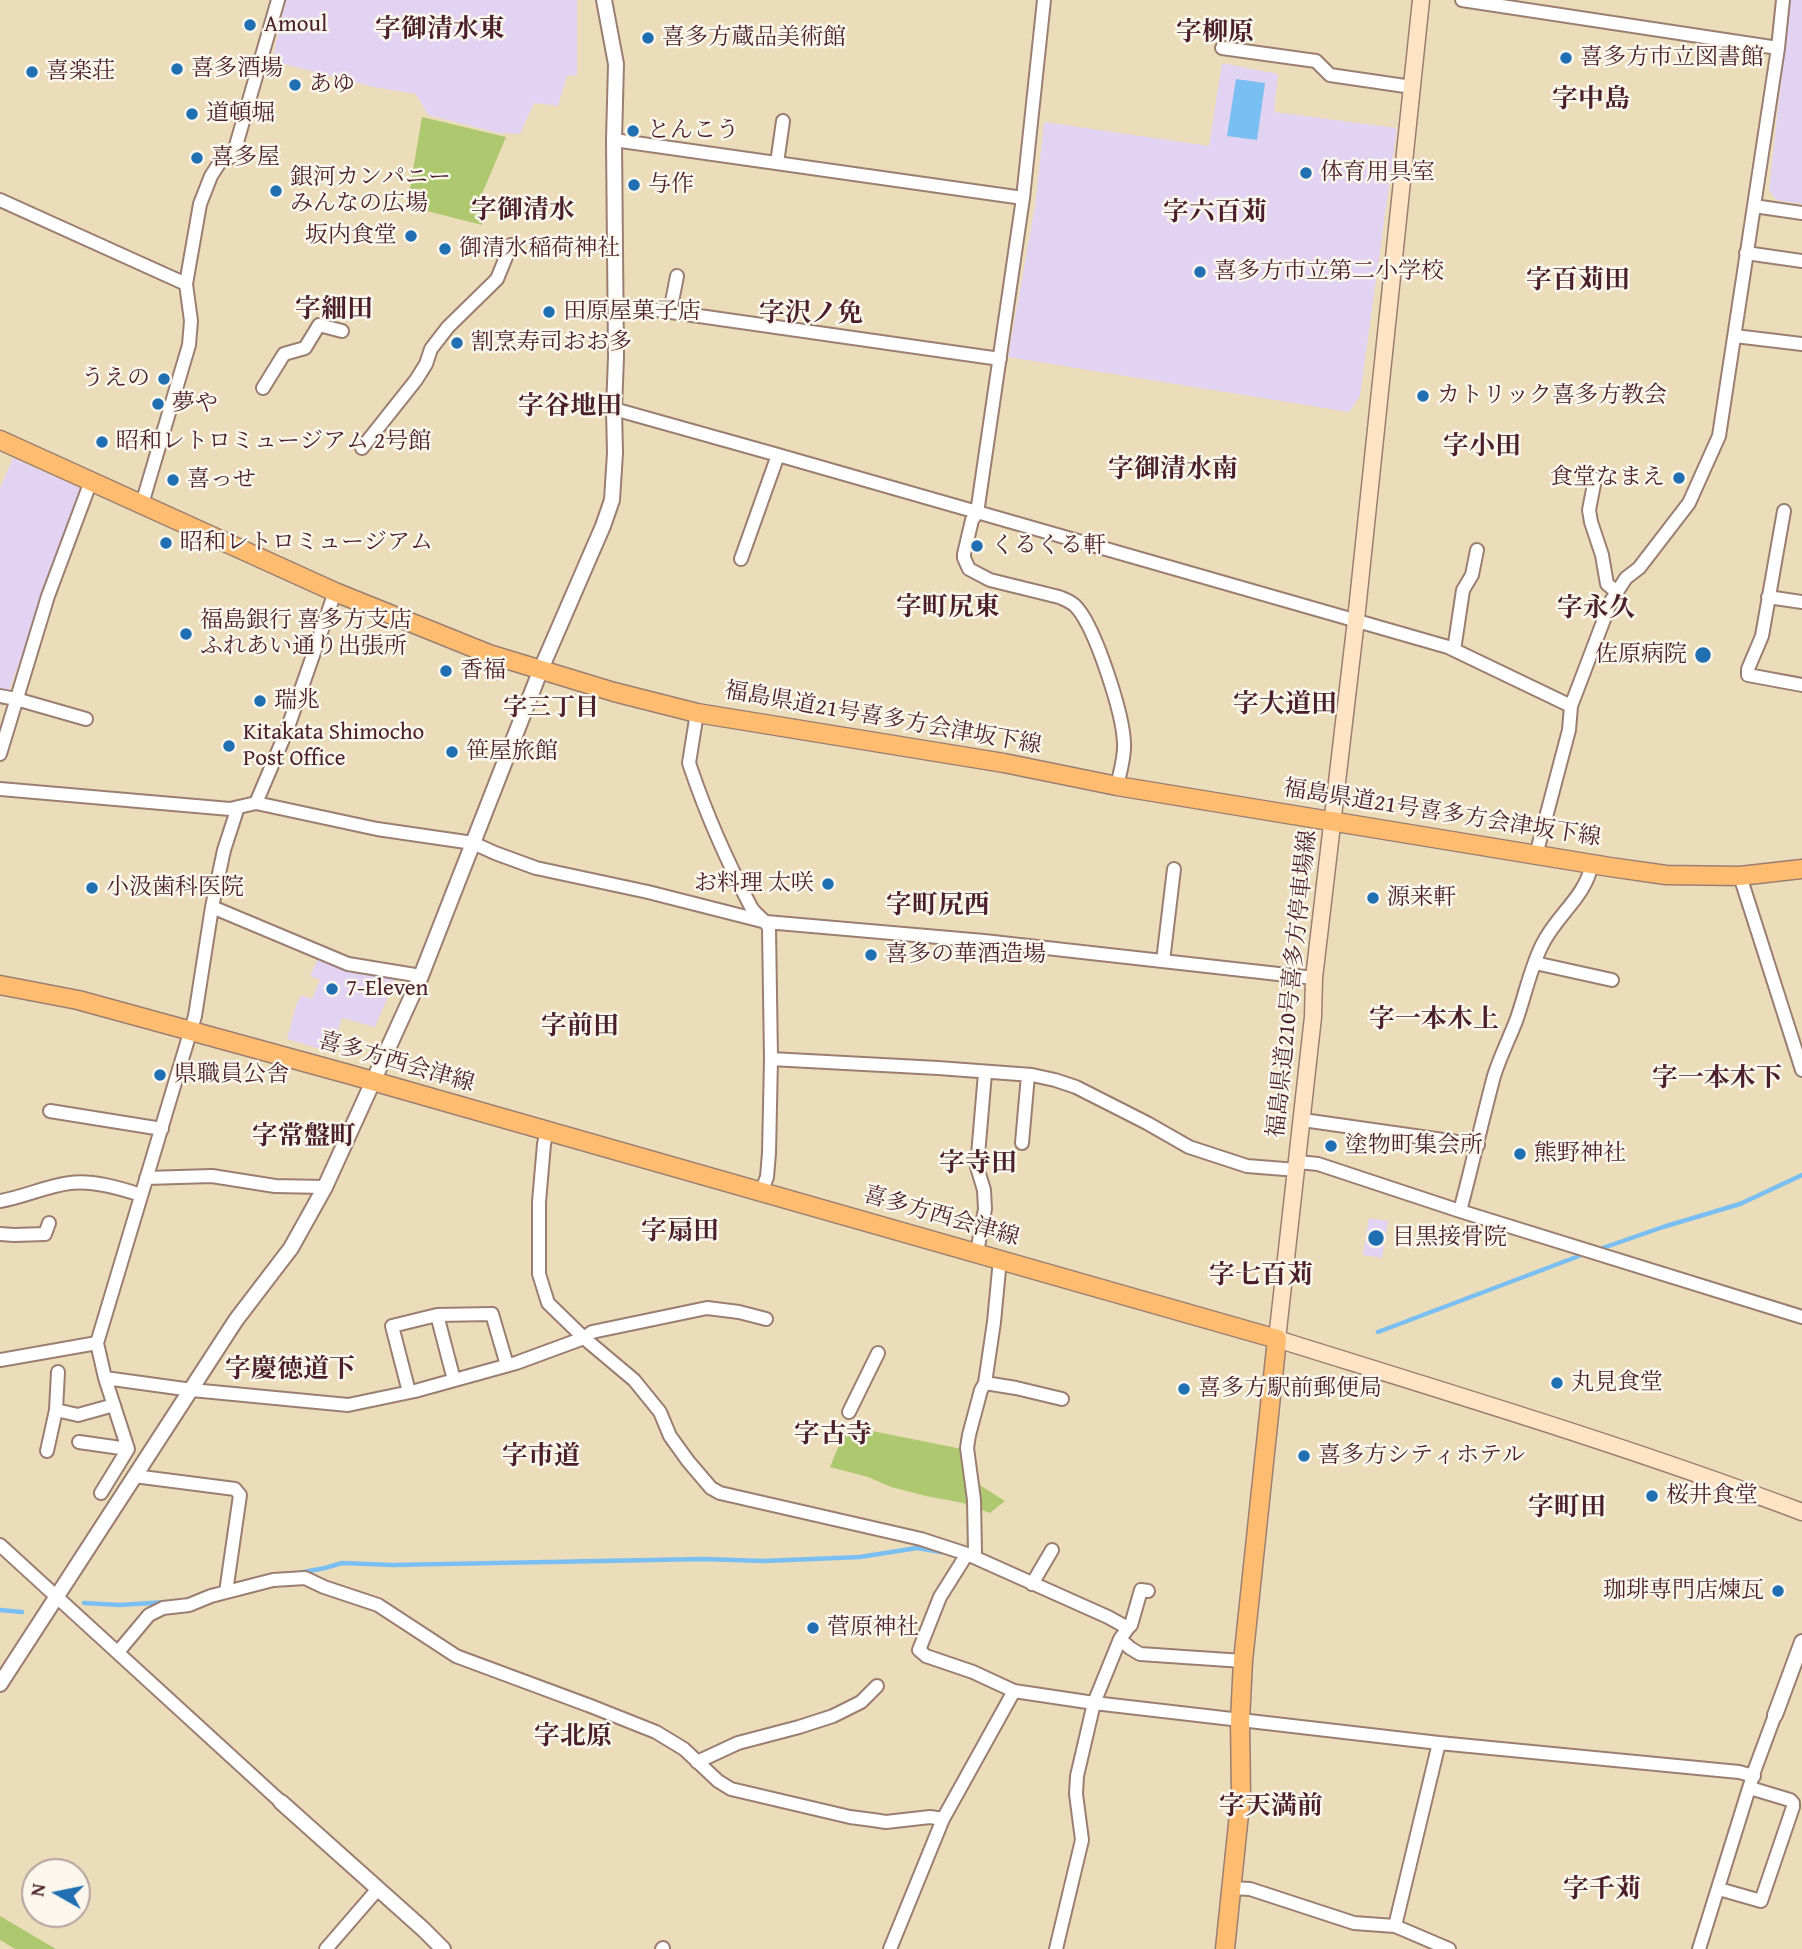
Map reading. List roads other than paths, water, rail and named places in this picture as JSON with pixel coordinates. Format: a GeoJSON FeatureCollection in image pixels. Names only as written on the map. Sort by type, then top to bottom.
{"type":"FeatureCollection","features":[{"type":"Feature","properties":{"kind":"main road","name":"福島県道210号喜多方停車場線"},"geometry":{"type":"LineString","coordinates":[[1277,1339],[1303,1120],[1314,978],[1356,620],[1421,0]]}},
{"type":"Feature","properties":{"kind":"main road","name":"福島県道21号喜多方会津坂下線"},"geometry":{"type":"LineString","coordinates":[[0,440],[335,592],[489,654],[614,692],[697,713],[1004,764],[1117,786],[1592,864],[1666,874],[1740,876],[1802,869]]}},
{"type":"Feature","properties":{"kind":"main road","name":"喜多方西会津線"},"geometry":{"type":"LineString","coordinates":[[0,985],[78,1000],[373,1081],[1277,1339]]}},
{"type":"Feature","properties":{"kind":"main road"},"geometry":{"type":"LineString","coordinates":[[1225,1949],[1241,1795],[1240,1721],[1243,1661],[1277,1339],[1588,1436],[1802,1512]]}},
{"type":"Feature","properties":{"kind":"street"},"geometry":{"type":"LineString","coordinates":[[142,503],[189,345],[191,321],[186,284],[200,204],[211,176],[220,162],[233,156],[278,0]]}},
{"type":"Feature","properties":{"kind":"street"},"geometry":{"type":"LineString","coordinates":[[0,1684],[236,1320],[291,1248],[325,1187],[421,976],[541,669],[603,526],[612,500],[615,453],[616,64],[604,0]]}},
{"type":"Feature","properties":{"kind":"street"},"geometry":{"type":"LineString","coordinates":[[1044,0],[1023,198],[1000,359],[977,513],[972,520],[964,558],[969,569],[990,580],[1059,597],[1071,602],[1078,609],[1093,636],[1116,697],[1124,749],[1117,786]]}},
{"type":"Feature","properties":{"kind":"street"},"geometry":{"type":"LineString","coordinates":[[1462,0],[1778,48]]}},
{"type":"Feature","properties":{"kind":"street"},"geometry":{"type":"LineString","coordinates":[[1536,855],[1569,730],[1571,706],[1611,601],[1626,578],[1639,568],[1689,503],[1719,436],[1783,0]]}},
{"type":"Feature","properties":{"kind":"street"},"geometry":{"type":"LineString","coordinates":[[1222,48],[1316,61],[1330,75],[1412,87]]}},
{"type":"Feature","properties":{"kind":"street"},"geometry":{"type":"LineString","coordinates":[[777,163],[783,121]]}},
{"type":"Feature","properties":{"kind":"street"},"geometry":{"type":"LineString","coordinates":[[614,140],[1023,198]]}},
{"type":"Feature","properties":{"kind":"street"},"geometry":{"type":"LineString","coordinates":[[0,200],[186,284]]}},
{"type":"Feature","properties":{"kind":"street"},"geometry":{"type":"LineString","coordinates":[[1754,206],[1802,213]]}},
{"type":"Feature","properties":{"kind":"street"},"geometry":{"type":"LineString","coordinates":[[362,448],[416,380],[431,349],[448,327],[497,279],[511,245]]}},
{"type":"Feature","properties":{"kind":"street"},"geometry":{"type":"LineString","coordinates":[[1746,253],[1802,261]]}},
{"type":"Feature","properties":{"kind":"street"},"geometry":{"type":"LineString","coordinates":[[670,312],[677,276]]}},
{"type":"Feature","properties":{"kind":"street"},"geometry":{"type":"LineString","coordinates":[[615,304],[1000,359]]}},
{"type":"Feature","properties":{"kind":"street"},"geometry":{"type":"LineString","coordinates":[[263,388],[284,354],[305,348],[319,325],[342,331]]}},
{"type":"Feature","properties":{"kind":"street"},"geometry":{"type":"LineString","coordinates":[[1735,336],[1802,344]]}},
{"type":"Feature","properties":{"kind":"street"},"geometry":{"type":"LineString","coordinates":[[614,409],[1454,650],[1571,706]]}},
{"type":"Feature","properties":{"kind":"street"},"geometry":{"type":"LineString","coordinates":[[741,559],[778,455]]}},
{"type":"Feature","properties":{"kind":"street"},"geometry":{"type":"LineString","coordinates":[[1595,480],[1589,510],[1591,522],[1602,555],[1607,584],[1617,592]]}},
{"type":"Feature","properties":{"kind":"street"},"geometry":{"type":"LineString","coordinates":[[0,754],[48,596],[91,481]]}},
{"type":"Feature","properties":{"kind":"street"},"geometry":{"type":"LineString","coordinates":[[1784,511],[1762,636],[1748,675],[1802,685]]}},
{"type":"Feature","properties":{"kind":"street"},"geometry":{"type":"LineString","coordinates":[[1454,650],[1463,590],[1472,575],[1477,550]]}},
{"type":"Feature","properties":{"kind":"street"},"geometry":{"type":"LineString","coordinates":[[256,803],[287,730],[335,592]]}},
{"type":"Feature","properties":{"kind":"street"},"geometry":{"type":"LineString","coordinates":[[1768,597],[1802,602]]}},
{"type":"Feature","properties":{"kind":"street"},"geometry":{"type":"LineString","coordinates":[[0,696],[86,719]]}},
{"type":"Feature","properties":{"kind":"street"},"geometry":{"type":"LineString","coordinates":[[697,713],[690,763],[694,779],[708,816],[753,910],[766,922],[769,938],[769,1153],[761,1192]]}},
{"type":"Feature","properties":{"kind":"street"},"geometry":{"type":"LineString","coordinates":[[0,789],[234,808],[256,803],[377,829],[473,843],[536,868],[648,892],[766,922],[984,941],[1314,978]]}},
{"type":"Feature","properties":{"kind":"street"},"geometry":{"type":"LineString","coordinates":[[101,1493],[128,1449],[105,1378],[97,1343],[195,1016],[212,907],[234,808]]}},
{"type":"Feature","properties":{"kind":"street"},"geometry":{"type":"LineString","coordinates":[[1460,1211],[1495,1073],[1542,944],[1556,922],[1583,890],[1592,864]]}},
{"type":"Feature","properties":{"kind":"street"},"geometry":{"type":"LineString","coordinates":[[1163,961],[1174,869]]}},
{"type":"Feature","properties":{"kind":"street"},"geometry":{"type":"LineString","coordinates":[[1740,876],[1802,1070]]}},
{"type":"Feature","properties":{"kind":"street"},"geometry":{"type":"LineString","coordinates":[[212,907],[348,964],[421,976]]}},
{"type":"Feature","properties":{"kind":"street"},"geometry":{"type":"LineString","coordinates":[[1535,963],[1612,980]]}},
{"type":"Feature","properties":{"kind":"street"},"geometry":{"type":"LineString","coordinates":[[771,1059],[1028,1075],[1055,1080],[1076,1087],[1189,1147],[1247,1166],[1318,1164],[1802,1317]]}},
{"type":"Feature","properties":{"kind":"street"},"geometry":{"type":"LineString","coordinates":[[977,1252],[985,1209],[984,1190],[977,1167],[985,1073]]}},
{"type":"Feature","properties":{"kind":"street"},"geometry":{"type":"LineString","coordinates":[[1022,1143],[1028,1075]]}},
{"type":"Feature","properties":{"kind":"street"},"geometry":{"type":"LineString","coordinates":[[50,1111],[162,1129]]}},
{"type":"Feature","properties":{"kind":"street"},"geometry":{"type":"LineString","coordinates":[[1303,1120],[1478,1145]]}},
{"type":"Feature","properties":{"kind":"street"},"geometry":{"type":"LineString","coordinates":[[547,1131],[539,1202],[539,1274],[548,1303],[634,1380],[660,1412],[670,1436],[711,1488],[720,1493],[921,1538],[971,1553],[1032,1584],[1108,1617],[1124,1633],[1130,1648],[1140,1654],[1243,1661]]}},
{"type":"Feature","properties":{"kind":"street"},"geometry":{"type":"LineString","coordinates":[[146,1178],[212,1176],[275,1186],[325,1187]]}},
{"type":"Feature","properties":{"kind":"street"},"geometry":{"type":"LineString","coordinates":[[0,1201],[73,1183],[122,1189],[141,1195]]}},
{"type":"Feature","properties":{"kind":"street"},"geometry":{"type":"LineString","coordinates":[[0,1234],[45,1234],[49,1223]]}},
{"type":"Feature","properties":{"kind":"street"},"geometry":{"type":"LineString","coordinates":[[1000,1259],[985,1383],[970,1429],[967,1448],[974,1500],[971,1553],[940,1597],[919,1650],[926,1656],[1014,1690],[1094,1703],[1439,1743],[1739,1772],[1751,1782],[1790,1800],[1793,1807],[1760,1901],[1718,1889]]}},
{"type":"Feature","properties":{"kind":"street"},"geometry":{"type":"LineString","coordinates":[[105,1378],[341,1405],[409,1392],[507,1365],[584,1338],[592,1332],[707,1308],[766,1319]]}},
{"type":"Feature","properties":{"kind":"street"},"geometry":{"type":"LineString","coordinates":[[409,1392],[392,1326],[437,1315],[492,1314],[507,1365]]}},
{"type":"Feature","properties":{"kind":"street"},"geometry":{"type":"LineString","coordinates":[[437,1315],[454,1380]]}},
{"type":"Feature","properties":{"kind":"street"},"geometry":{"type":"LineString","coordinates":[[0,1360],[97,1343]]}},
{"type":"Feature","properties":{"kind":"street"},"geometry":{"type":"LineString","coordinates":[[849,1412],[878,1353]]}},
{"type":"Feature","properties":{"kind":"street"},"geometry":{"type":"LineString","coordinates":[[47,1451],[56,1410],[58,1372]]}},
{"type":"Feature","properties":{"kind":"street"},"geometry":{"type":"LineString","coordinates":[[985,1383],[1062,1399]]}},
{"type":"Feature","properties":{"kind":"street"},"geometry":{"type":"LineString","coordinates":[[56,1410],[78,1415],[114,1405]]}},
{"type":"Feature","properties":{"kind":"street"},"geometry":{"type":"LineString","coordinates":[[79,1442],[128,1449]]}},
{"type":"Feature","properties":{"kind":"street"},"geometry":{"type":"LineString","coordinates":[[134,1476],[234,1489],[240,1495],[226,1592]]}},
{"type":"Feature","properties":{"kind":"street"},"geometry":{"type":"LineString","coordinates":[[0,1545],[443,1949]]}},
{"type":"Feature","properties":{"kind":"street"},"geometry":{"type":"LineString","coordinates":[[1032,1584],[1052,1550]]}},
{"type":"Feature","properties":{"kind":"street"},"geometry":{"type":"LineString","coordinates":[[118,1652],[149,1615],[156,1611],[169,1606],[189,1605],[211,1596],[273,1580],[305,1578],[378,1605],[456,1656],[656,1732],[673,1741],[724,1785],[738,1792],[850,1817],[886,1822],[930,1817],[943,1819]]}},
{"type":"Feature","properties":{"kind":"street"},"geometry":{"type":"LineString","coordinates":[[1056,1949],[1082,1840],[1076,1794],[1077,1776],[1094,1703],[1124,1633],[1132,1625],[1141,1590],[1148,1591]]}},
{"type":"Feature","properties":{"kind":"street"},"geometry":{"type":"LineString","coordinates":[[1699,1949],[1751,1782],[1802,1642]]}},
{"type":"Feature","properties":{"kind":"street"},"geometry":{"type":"LineString","coordinates":[[697,1762],[738,1743],[833,1716],[861,1702],[877,1686]]}},
{"type":"Feature","properties":{"kind":"street"},"geometry":{"type":"LineString","coordinates":[[890,1949],[943,1819],[1014,1690]]}},
{"type":"Feature","properties":{"kind":"street"},"geometry":{"type":"LineString","coordinates":[[1395,1926],[1439,1743]]}},
{"type":"Feature","properties":{"kind":"street"},"geometry":{"type":"LineString","coordinates":[[1231,1888],[1250,1889],[1354,1923],[1395,1926],[1449,1949]]}},
{"type":"Feature","properties":{"kind":"street"},"geometry":{"type":"LineString","coordinates":[[326,1949],[377,1889]]}},
{"type":"Feature","properties":{"kind":"water"},"geometry":{"type":"Polygon","coordinates":[[[1236,79],[1265,83],[1257,140],[1227,136],[1236,79]]]}},
{"type":"Feature","properties":{"kind":"waterway"},"geometry":{"type":"LineString","coordinates":[[1597,1250],[1740,1204],[1802,1175]]}},
{"type":"Feature","properties":{"kind":"waterway"},"geometry":{"type":"LineString","coordinates":[[1378,1332],[1579,1256]]}},
{"type":"Feature","properties":{"kind":"waterway"},"geometry":{"type":"LineString","coordinates":[[298,1573],[342,1563],[393,1565],[703,1559],[764,1561],[860,1557],[917,1548],[941,1552]]}},
{"type":"Feature","properties":{"kind":"waterway"},"geometry":{"type":"LineString","coordinates":[[84,1603],[120,1605],[167,1602]]}},
{"type":"Feature","properties":{"kind":"waterway"},"geometry":{"type":"LineString","coordinates":[[0,1610],[22,1612]]}},
{"type":"Feature","properties":{"kind":"place","name":"Amoul"},"geometry":{"type":"Point","coordinates":[250,25]}},
{"type":"Feature","properties":{"kind":"place","name":"喜多方蔵品美術館"},"geometry":{"type":"Point","coordinates":[648,38]}},
{"type":"Feature","properties":{"kind":"place","name":"喜多方市立図書館"},"geometry":{"type":"Point","coordinates":[1566,58]}},
{"type":"Feature","properties":{"kind":"place","name":"喜多酒場"},"geometry":{"type":"Point","coordinates":[177,69]}},
{"type":"Feature","properties":{"kind":"place","name":"喜楽荘"},"geometry":{"type":"Point","coordinates":[32,72]}},
{"type":"Feature","properties":{"kind":"place","name":"あゆ"},"geometry":{"type":"Point","coordinates":[295,85]}},
{"type":"Feature","properties":{"kind":"place","name":"道頓堀"},"geometry":{"type":"Point","coordinates":[192,114]}},
{"type":"Feature","properties":{"kind":"place","name":"とんこう"},"geometry":{"type":"Point","coordinates":[633,131]}},
{"type":"Feature","properties":{"kind":"place","name":"喜多屋"},"geometry":{"type":"Point","coordinates":[197,158]}},
{"type":"Feature","properties":{"kind":"place","name":"体育用具室"},"geometry":{"type":"Point","coordinates":[1306,173]}},
{"type":"Feature","properties":{"kind":"place","name":"与作"},"geometry":{"type":"Point","coordinates":[634,185]}},
{"type":"Feature","properties":{"kind":"place","name":"銀河カンパニー みんなの広場"},"geometry":{"type":"Point","coordinates":[276,191]}},
{"type":"Feature","properties":{"kind":"place","name":"坂内食堂"},"geometry":{"type":"Point","coordinates":[411,236]}},
{"type":"Feature","properties":{"kind":"place","name":"御清水稲荷神社"},"geometry":{"type":"Point","coordinates":[445,249]}},
{"type":"Feature","properties":{"kind":"place","name":"喜多方市立第二小学校"},"geometry":{"type":"Point","coordinates":[1200,272]}},
{"type":"Feature","properties":{"kind":"place","name":"田原屋菓子店"},"geometry":{"type":"Point","coordinates":[549,312]}},
{"type":"Feature","properties":{"kind":"place","name":"割烹寿司おお多"},"geometry":{"type":"Point","coordinates":[457,343]}},
{"type":"Feature","properties":{"kind":"place","name":"うえの"},"geometry":{"type":"Point","coordinates":[164,379]}},
{"type":"Feature","properties":{"kind":"place","name":"カトリック喜多方教会"},"geometry":{"type":"Point","coordinates":[1423,396]}},
{"type":"Feature","properties":{"kind":"place","name":"夢や"},"geometry":{"type":"Point","coordinates":[158,404]}},
{"type":"Feature","properties":{"kind":"place","name":"昭和レトロミュージアム 2号館"},"geometry":{"type":"Point","coordinates":[102,442]}},
{"type":"Feature","properties":{"kind":"place","name":"食堂なまえ"},"geometry":{"type":"Point","coordinates":[1679,478]}},
{"type":"Feature","properties":{"kind":"place","name":"喜っせ"},"geometry":{"type":"Point","coordinates":[173,480]}},
{"type":"Feature","properties":{"kind":"place","name":"昭和レトロミュージアム"},"geometry":{"type":"Point","coordinates":[166,543]}},
{"type":"Feature","properties":{"kind":"place","name":"くるくる軒"},"geometry":{"type":"Point","coordinates":[977,546]}},
{"type":"Feature","properties":{"kind":"place","name":"福島銀行 喜多方支店 ふれあい通り出張所"},"geometry":{"type":"Point","coordinates":[186,634]}},
{"type":"Feature","properties":{"kind":"place","name":"佐原病院"},"geometry":{"type":"Point","coordinates":[1703,655]}},
{"type":"Feature","properties":{"kind":"place","name":"香福"},"geometry":{"type":"Point","coordinates":[446,671]}},
{"type":"Feature","properties":{"kind":"place","name":"瑞兆"},"geometry":{"type":"Point","coordinates":[260,701]}},
{"type":"Feature","properties":{"kind":"place","name":"Kitakata Shimocho Post Office"},"geometry":{"type":"Point","coordinates":[229,746]}},
{"type":"Feature","properties":{"kind":"place","name":"笹屋旅館"},"geometry":{"type":"Point","coordinates":[452,752]}},
{"type":"Feature","properties":{"kind":"place","name":"お料理 太咲"},"geometry":{"type":"Point","coordinates":[828,884]}},
{"type":"Feature","properties":{"kind":"place","name":"小汲歯科医院"},"geometry":{"type":"Point","coordinates":[92,888]}},
{"type":"Feature","properties":{"kind":"place","name":"源来軒"},"geometry":{"type":"Point","coordinates":[1373,898]}},
{"type":"Feature","properties":{"kind":"place","name":"喜多の華酒造場"},"geometry":{"type":"Point","coordinates":[871,955]}},
{"type":"Feature","properties":{"kind":"place","name":"7-Eleven"},"geometry":{"type":"Point","coordinates":[332,989]}},
{"type":"Feature","properties":{"kind":"place","name":"県職員公舎"},"geometry":{"type":"Point","coordinates":[160,1075]}},
{"type":"Feature","properties":{"kind":"place","name":"塗物町集会所"},"geometry":{"type":"Point","coordinates":[1331,1146]}},
{"type":"Feature","properties":{"kind":"place","name":"熊野神社"},"geometry":{"type":"Point","coordinates":[1520,1154]}},
{"type":"Feature","properties":{"kind":"place","name":"目黒接骨院"},"geometry":{"type":"Point","coordinates":[1376,1238]}},
{"type":"Feature","properties":{"kind":"place","name":"丸見食堂"},"geometry":{"type":"Point","coordinates":[1557,1383]}},
{"type":"Feature","properties":{"kind":"place","name":"喜多方駅前郵便局"},"geometry":{"type":"Point","coordinates":[1184,1389]}},
{"type":"Feature","properties":{"kind":"place","name":"喜多方シティホテル"},"geometry":{"type":"Point","coordinates":[1304,1456]}},
{"type":"Feature","properties":{"kind":"place","name":"桜井食堂"},"geometry":{"type":"Point","coordinates":[1652,1496]}},
{"type":"Feature","properties":{"kind":"place","name":"珈琲専門店煉瓦"},"geometry":{"type":"Point","coordinates":[1778,1591]}},
{"type":"Feature","properties":{"kind":"place","name":"菅原神社"},"geometry":{"type":"Point","coordinates":[813,1628]}},
{"type":"Feature","properties":{"kind":"district","name":"字御清水東"},"geometry":{"type":"Point","coordinates":[440,30]}},
{"type":"Feature","properties":{"kind":"district","name":"字柳原"},"geometry":{"type":"Point","coordinates":[1215,33]}},
{"type":"Feature","properties":{"kind":"district","name":"字中島"},"geometry":{"type":"Point","coordinates":[1591,100]}},
{"type":"Feature","properties":{"kind":"district","name":"字御清水"},"geometry":{"type":"Point","coordinates":[523,211]}},
{"type":"Feature","properties":{"kind":"district","name":"字六百苅"},"geometry":{"type":"Point","coordinates":[1215,213]}},
{"type":"Feature","properties":{"kind":"district","name":"字百苅田"},"geometry":{"type":"Point","coordinates":[1578,281]}},
{"type":"Feature","properties":{"kind":"district","name":"字細田"},"geometry":{"type":"Point","coordinates":[334,310]}},
{"type":"Feature","properties":{"kind":"district","name":"字沢ノ免"},"geometry":{"type":"Point","coordinates":[811,314]}},
{"type":"Feature","properties":{"kind":"district","name":"字谷地田"},"geometry":{"type":"Point","coordinates":[570,407]}},
{"type":"Feature","properties":{"kind":"district","name":"字小田"},"geometry":{"type":"Point","coordinates":[1482,447]}},
{"type":"Feature","properties":{"kind":"district","name":"字御清水南"},"geometry":{"type":"Point","coordinates":[1173,470]}},
{"type":"Feature","properties":{"kind":"district","name":"字町尻東"},"geometry":{"type":"Point","coordinates":[948,608]}},
{"type":"Feature","properties":{"kind":"district","name":"字永久"},"geometry":{"type":"Point","coordinates":[1596,609]}},
{"type":"Feature","properties":{"kind":"district","name":"字大道田"},"geometry":{"type":"Point","coordinates":[1285,705]}},
{"type":"Feature","properties":{"kind":"district","name":"字三丁目"},"geometry":{"type":"Point","coordinates":[551,709]}},
{"type":"Feature","properties":{"kind":"district","name":"字町尻西"},"geometry":{"type":"Point","coordinates":[938,906]}},
{"type":"Feature","properties":{"kind":"district","name":"字一本木上"},"geometry":{"type":"Point","coordinates":[1434,1020]}},
{"type":"Feature","properties":{"kind":"district","name":"字前田"},"geometry":{"type":"Point","coordinates":[580,1027]}},
{"type":"Feature","properties":{"kind":"district","name":"字一本木下"},"geometry":{"type":"Point","coordinates":[1717,1079]}},
{"type":"Feature","properties":{"kind":"district","name":"字常盤町"},"geometry":{"type":"Point","coordinates":[304,1137]}},
{"type":"Feature","properties":{"kind":"district","name":"字寺田"},"geometry":{"type":"Point","coordinates":[978,1164]}},
{"type":"Feature","properties":{"kind":"district","name":"字扇田"},"geometry":{"type":"Point","coordinates":[680,1232]}},
{"type":"Feature","properties":{"kind":"district","name":"字七百苅"},"geometry":{"type":"Point","coordinates":[1261,1276]}},
{"type":"Feature","properties":{"kind":"district","name":"字慶徳道下"},"geometry":{"type":"Point","coordinates":[290,1370]}},
{"type":"Feature","properties":{"kind":"district","name":"字古寺"},"geometry":{"type":"Point","coordinates":[833,1435]}},
{"type":"Feature","properties":{"kind":"district","name":"字市道"},"geometry":{"type":"Point","coordinates":[541,1457]}},
{"type":"Feature","properties":{"kind":"district","name":"字町田"},"geometry":{"type":"Point","coordinates":[1567,1508]}},
{"type":"Feature","properties":{"kind":"district","name":"字北原"},"geometry":{"type":"Point","coordinates":[573,1737]}},
{"type":"Feature","properties":{"kind":"district","name":"字天満前"},"geometry":{"type":"Point","coordinates":[1271,1807]}},
{"type":"Feature","properties":{"kind":"district","name":"字千苅"},"geometry":{"type":"Point","coordinates":[1602,1890]}}]}
